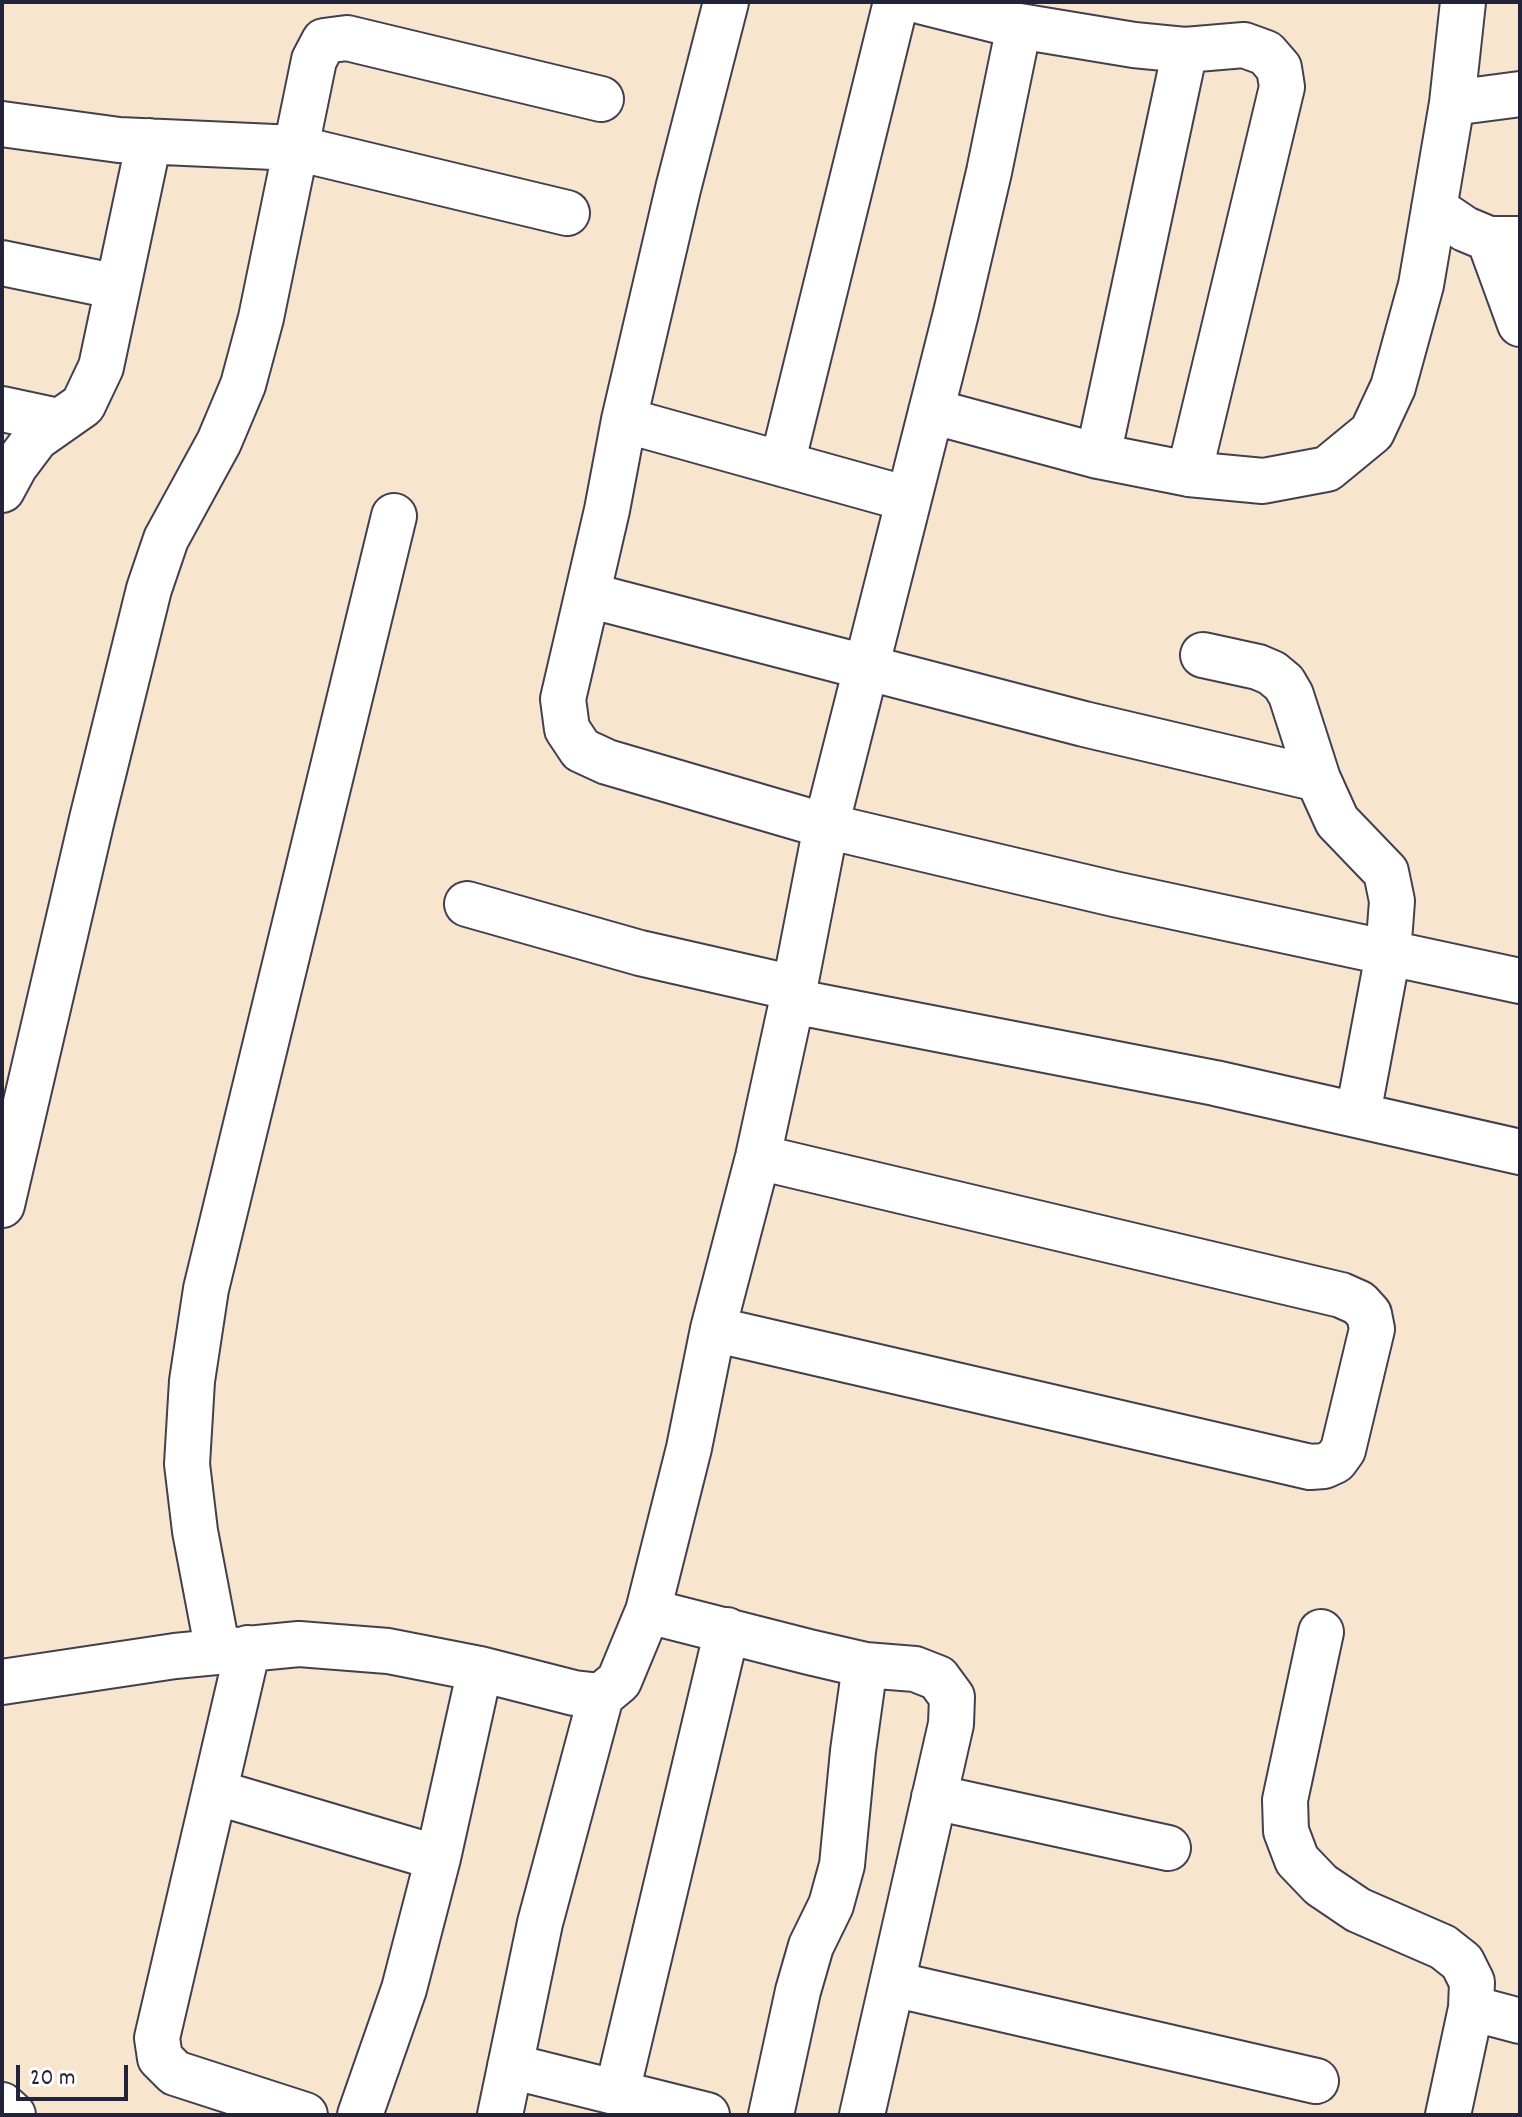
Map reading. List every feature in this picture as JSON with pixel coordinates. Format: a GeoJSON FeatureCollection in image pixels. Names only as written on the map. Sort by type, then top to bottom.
{"type":"FeatureCollection","features":[{"type":"Feature","properties":{"kind":"street"},"geometry":{"type":"LineString","coordinates":[[726,2],[678,189],[563,699],[567,729],[581,750],[607,762],[826,826],[1114,894],[1520,981]]}},
{"type":"Feature","properties":{"kind":"street"},"geometry":{"type":"LineString","coordinates":[[782,464],[896,2]]}},
{"type":"Feature","properties":{"kind":"street"},"geometry":{"type":"LineString","coordinates":[[923,2],[1019,26],[1134,45],[1185,50],[1244,45],[1266,53],[1279,68],[1282,87],[1189,474]]}},
{"type":"Feature","properties":{"kind":"street"},"geometry":{"type":"LineString","coordinates":[[931,411],[1098,456],[1189,474],[1263,481],[1327,469],[1372,432],[1393,387],[1421,285],[1452,103],[1463,2]]}},
{"type":"Feature","properties":{"kind":"street"},"geometry":{"type":"LineString","coordinates":[[500,2115],[540,1923],[601,1696],[619,1681],[648,1611],[689,1448],[713,1329],[758,1157],[826,826],[989,172],[1019,26]]}},
{"type":"Feature","properties":{"kind":"street"},"geometry":{"type":"LineString","coordinates":[[2,1205],[149,589],[166,539],[219,442],[243,385],[261,318],[314,60],[324,41],[347,38],[601,99]]}},
{"type":"Feature","properties":{"kind":"street"},"geometry":{"type":"LineString","coordinates":[[1098,456],[1185,50]]}},
{"type":"Feature","properties":{"kind":"street"},"geometry":{"type":"LineString","coordinates":[[1452,103],[1520,94]]}},
{"type":"Feature","properties":{"kind":"street"},"geometry":{"type":"LineString","coordinates":[[2,124],[64,134],[149,141],[296,148],[567,213]]}},
{"type":"Feature","properties":{"kind":"street"},"geometry":{"type":"LineString","coordinates":[[2,490],[36,438],[83,405],[101,367],[149,141]]}},
{"type":"Feature","properties":{"kind":"street"},"geometry":{"type":"LineString","coordinates":[[1434,208],[1465,229],[1504,239],[1520,324]]}},
{"type":"Feature","properties":{"kind":"street"},"geometry":{"type":"LineString","coordinates":[[2,263],[118,287]]}},
{"type":"Feature","properties":{"kind":"street"},"geometry":{"type":"LineString","coordinates":[[2,409],[58,421]]}},
{"type":"Feature","properties":{"kind":"street"},"geometry":{"type":"LineString","coordinates":[[624,420],[908,499]]}},
{"type":"Feature","properties":{"kind":"street"},"geometry":{"type":"LineString","coordinates":[[305,2115],[207,2100],[160,2058],[157,2038],[215,1792],[233,1650],[195,1531],[187,1464],[192,1381],[203,1304],[394,516]]}},
{"type":"Feature","properties":{"kind":"street"},"geometry":{"type":"LineString","coordinates":[[588,595],[1084,724],[1318,779]]}},
{"type":"Feature","properties":{"kind":"street"},"geometry":{"type":"LineString","coordinates":[[1203,655],[1258,667],[1284,683],[1291,695],[1318,779],[1337,821],[1386,872],[1392,901],[1388,954],[1358,1114]]}},
{"type":"Feature","properties":{"kind":"street"},"geometry":{"type":"LineString","coordinates":[[467,904],[793,995],[1215,1083],[1520,1152]]}},
{"type":"Feature","properties":{"kind":"street"},"geometry":{"type":"LineString","coordinates":[[713,1329],[1310,1467],[1335,1461],[1343,1450],[1372,1329],[1369,1314],[1359,1303],[1341,1295],[758,1157]]}},
{"type":"Feature","properties":{"kind":"street"},"geometry":{"type":"LineString","coordinates":[[648,1611],[865,1665],[915,1669],[938,1678],[952,1697],[951,1724],[862,2115]]}},
{"type":"Feature","properties":{"kind":"street"},"geometry":{"type":"LineString","coordinates":[[617,2092],[727,1630]]}},
{"type":"Feature","properties":{"kind":"street"},"geometry":{"type":"LineString","coordinates":[[1321,1632],[1285,1800],[1286,1831],[1297,1860],[1321,1885],[1358,1910],[1443,1947],[1462,1962],[1472,1982],[1471,2008],[1448,2115]]}},
{"type":"Feature","properties":{"kind":"street"},"geometry":{"type":"LineString","coordinates":[[2,1682],[175,1656],[299,1644],[388,1651],[480,1669],[574,1693],[601,1696]]}},
{"type":"Feature","properties":{"kind":"street"},"geometry":{"type":"LineString","coordinates":[[771,2115],[798,1991],[811,1946],[831,1905],[842,1865],[865,1665]]}},
{"type":"Feature","properties":{"kind":"street"},"geometry":{"type":"LineString","coordinates":[[360,2115],[404,1989],[438,1858],[480,1669]]}},
{"type":"Feature","properties":{"kind":"street"},"geometry":{"type":"LineString","coordinates":[[215,1792],[438,1858]]}},
{"type":"Feature","properties":{"kind":"street"},"geometry":{"type":"LineString","coordinates":[[934,1797],[1168,1848]]}},
{"type":"Feature","properties":{"kind":"street"},"geometry":{"type":"LineString","coordinates":[[893,1984],[1316,2081]]}},
{"type":"Feature","properties":{"kind":"street"},"geometry":{"type":"LineString","coordinates":[[1471,2008],[1520,2021]]}},
{"type":"Feature","properties":{"kind":"street"},"geometry":{"type":"LineString","coordinates":[[510,2066],[707,2115]]}},
{"type":"Feature","properties":{"kind":"street"},"geometry":{"type":"LineString","coordinates":[[2,2105],[13,2115]]}}]}
